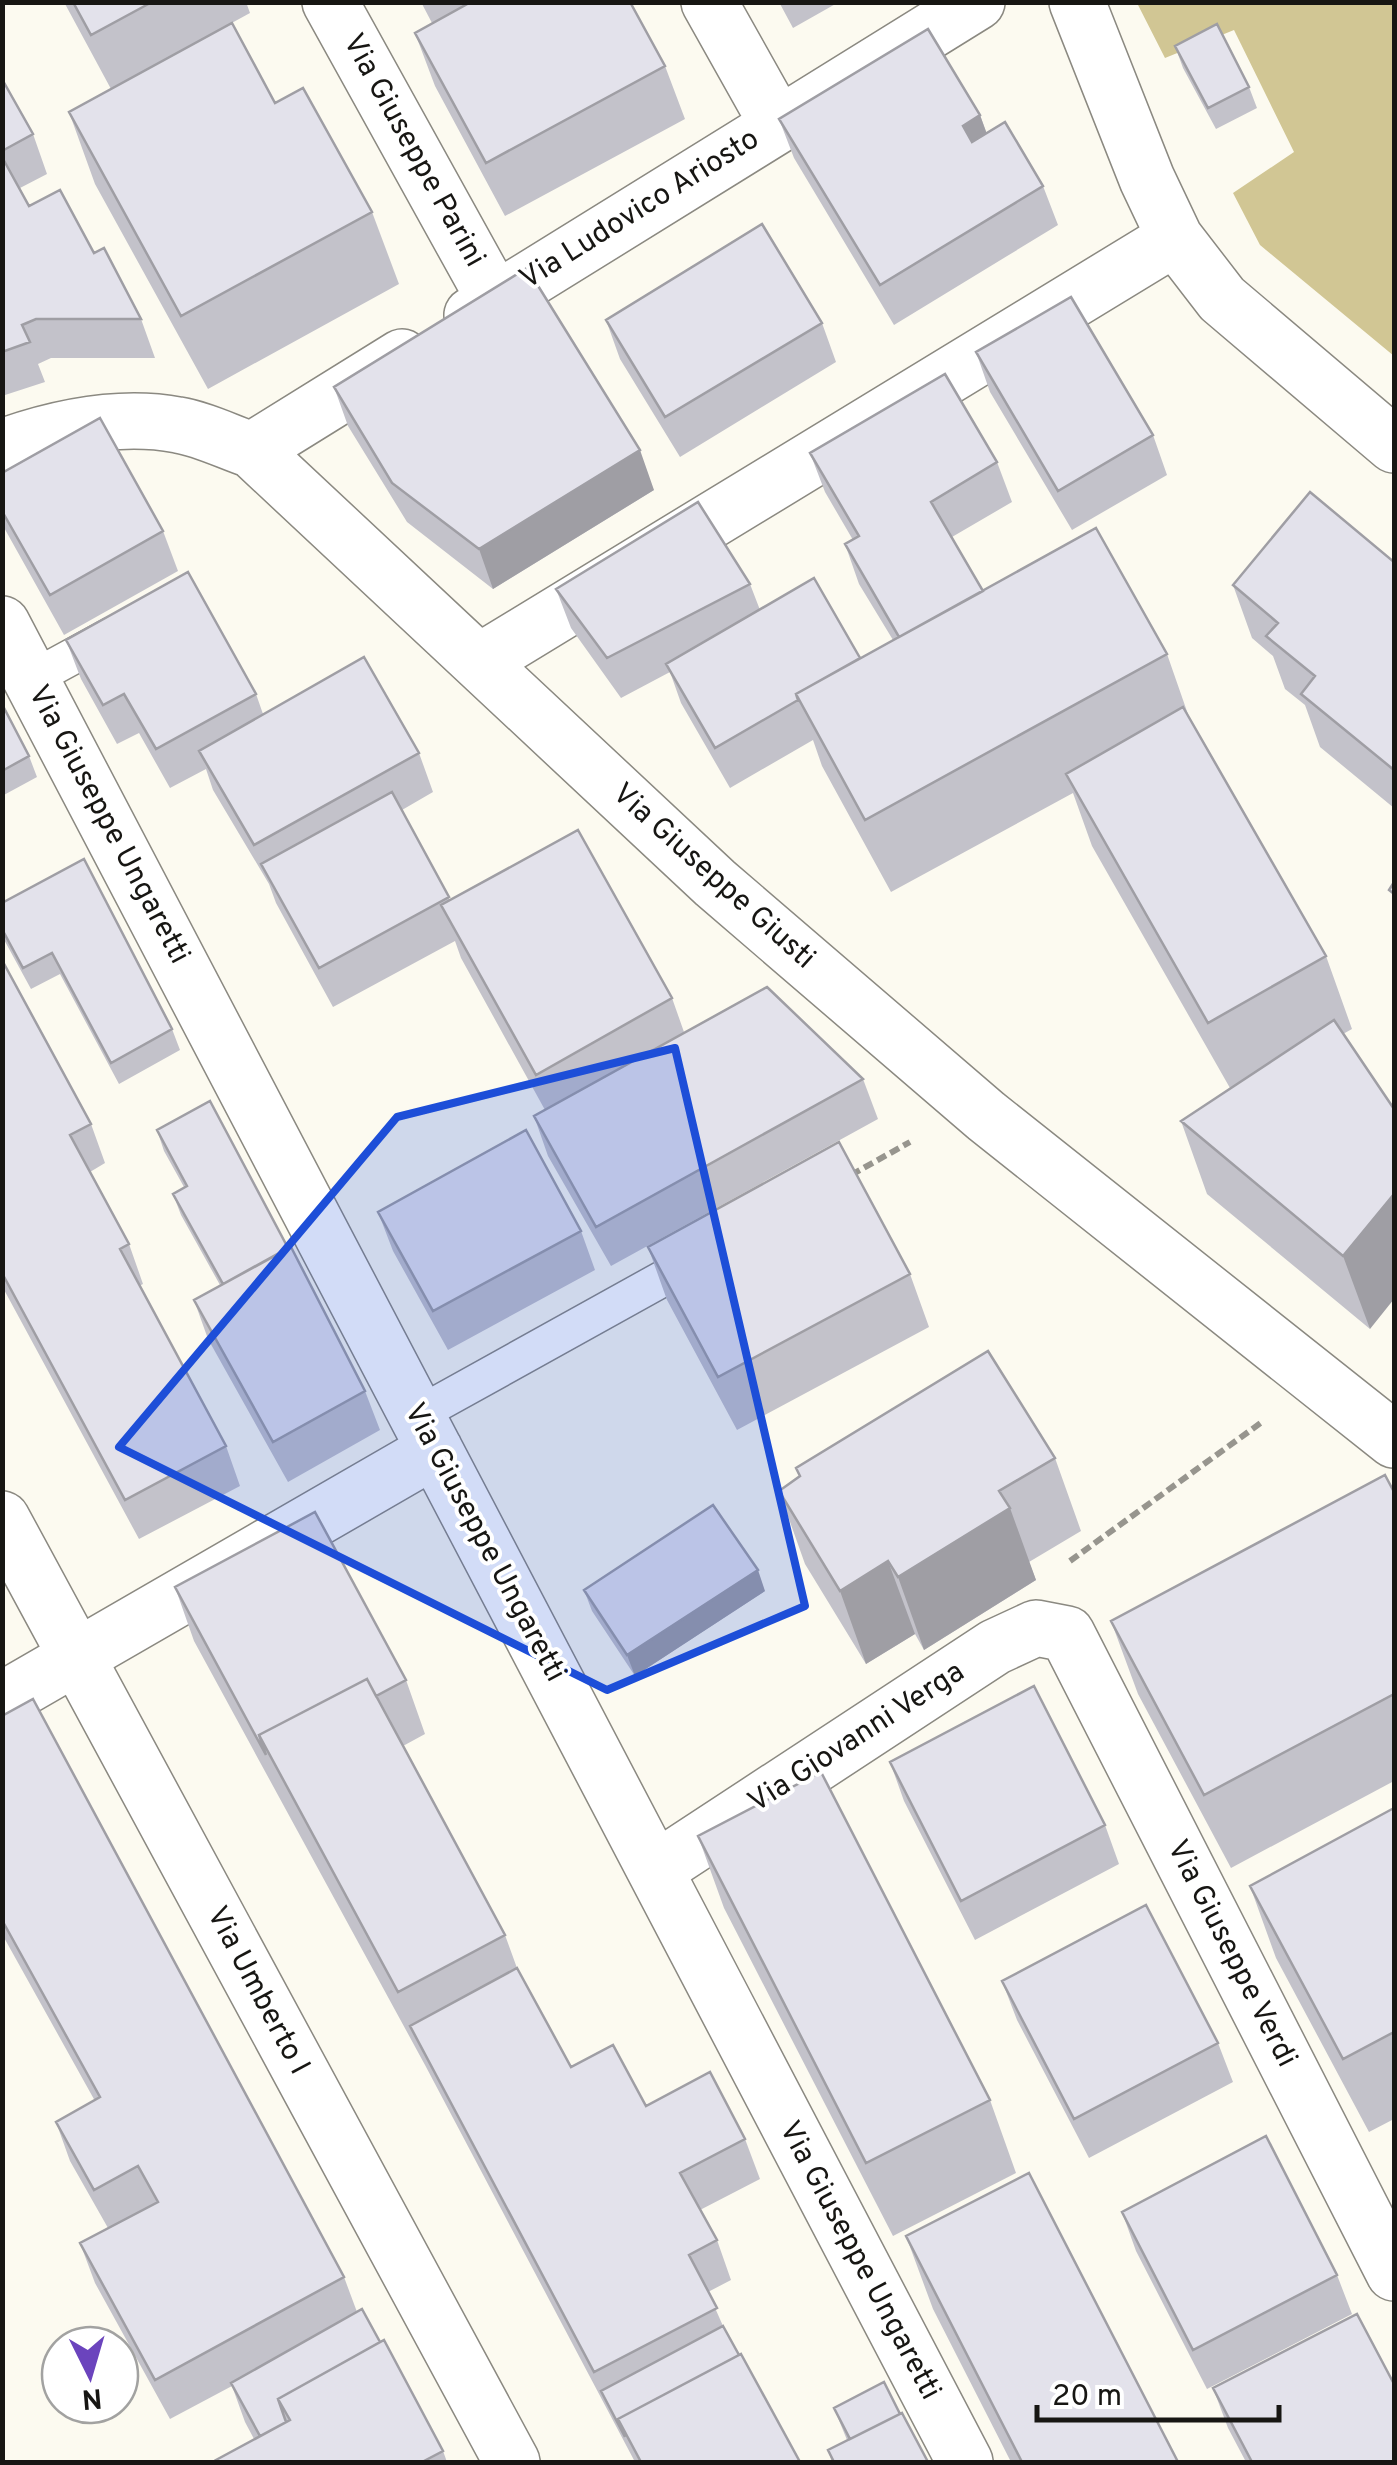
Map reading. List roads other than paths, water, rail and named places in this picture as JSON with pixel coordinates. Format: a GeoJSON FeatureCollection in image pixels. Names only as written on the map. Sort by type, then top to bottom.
{"type":"FeatureCollection","features":[{"type":"Feature","properties":{"kind":"street","name":"Via Giuseppe Parini"},"geometry":{"type":"LineString","coordinates":[[330,2],[495,300]]}},
{"type":"Feature","properties":{"kind":"street"},"geometry":{"type":"LineString","coordinates":[[709,2],[778,125]]}},
{"type":"Feature","properties":{"kind":"street","name":"Via Ludovico Ariosto"},"geometry":{"type":"LineString","coordinates":[[252,450],[977,2]]}},
{"type":"Feature","properties":{"kind":"street"},"geometry":{"type":"LineString","coordinates":[[1077,2],[1175,238],[1222,299],[1394,445]]}},
{"type":"Feature","properties":{"kind":"street"},"geometry":{"type":"LineString","coordinates":[[479,662],[1175,238]]}},
{"type":"Feature","properties":{"kind":"street","name":"Via Giuseppe Giusti"},"geometry":{"type":"LineString","coordinates":[[2,447],[47,431],[112,422],[178,425],[252,450],[715,884],[986,1116],[1394,1440]]}},
{"type":"Feature","properties":{"kind":"street","name":"Via Giuseppe Ungaretti"},"geometry":{"type":"LineString","coordinates":[[2,624],[965,2462]]}},
{"type":"Feature","properties":{"kind":"street"},"geometry":{"type":"LineString","coordinates":[[2,1700],[78,1658],[426,1432]]}},
{"type":"Feature","properties":{"kind":"street","name":"Via Umberto I"},"geometry":{"type":"LineString","coordinates":[[2,1519],[512,2462]]}},
{"type":"Feature","properties":{"kind":"street","name":"Via Giovanni Verga"},"geometry":{"type":"LineString","coordinates":[[655,1870],[995,1648],[1052,1631]]}},
{"type":"Feature","properties":{"kind":"street","name":"Via Giuseppe Verdi"},"geometry":{"type":"LineString","coordinates":[[1052,1631],[1394,2273]]}},
{"type":"Feature","properties":{"kind":"lane"},"geometry":{"type":"LineString","coordinates":[[31,679],[146,616]]}},
{"type":"Feature","properties":{"kind":"lane"},"geometry":{"type":"LineString","coordinates":[[426,1432],[732,1241]]}}]}
